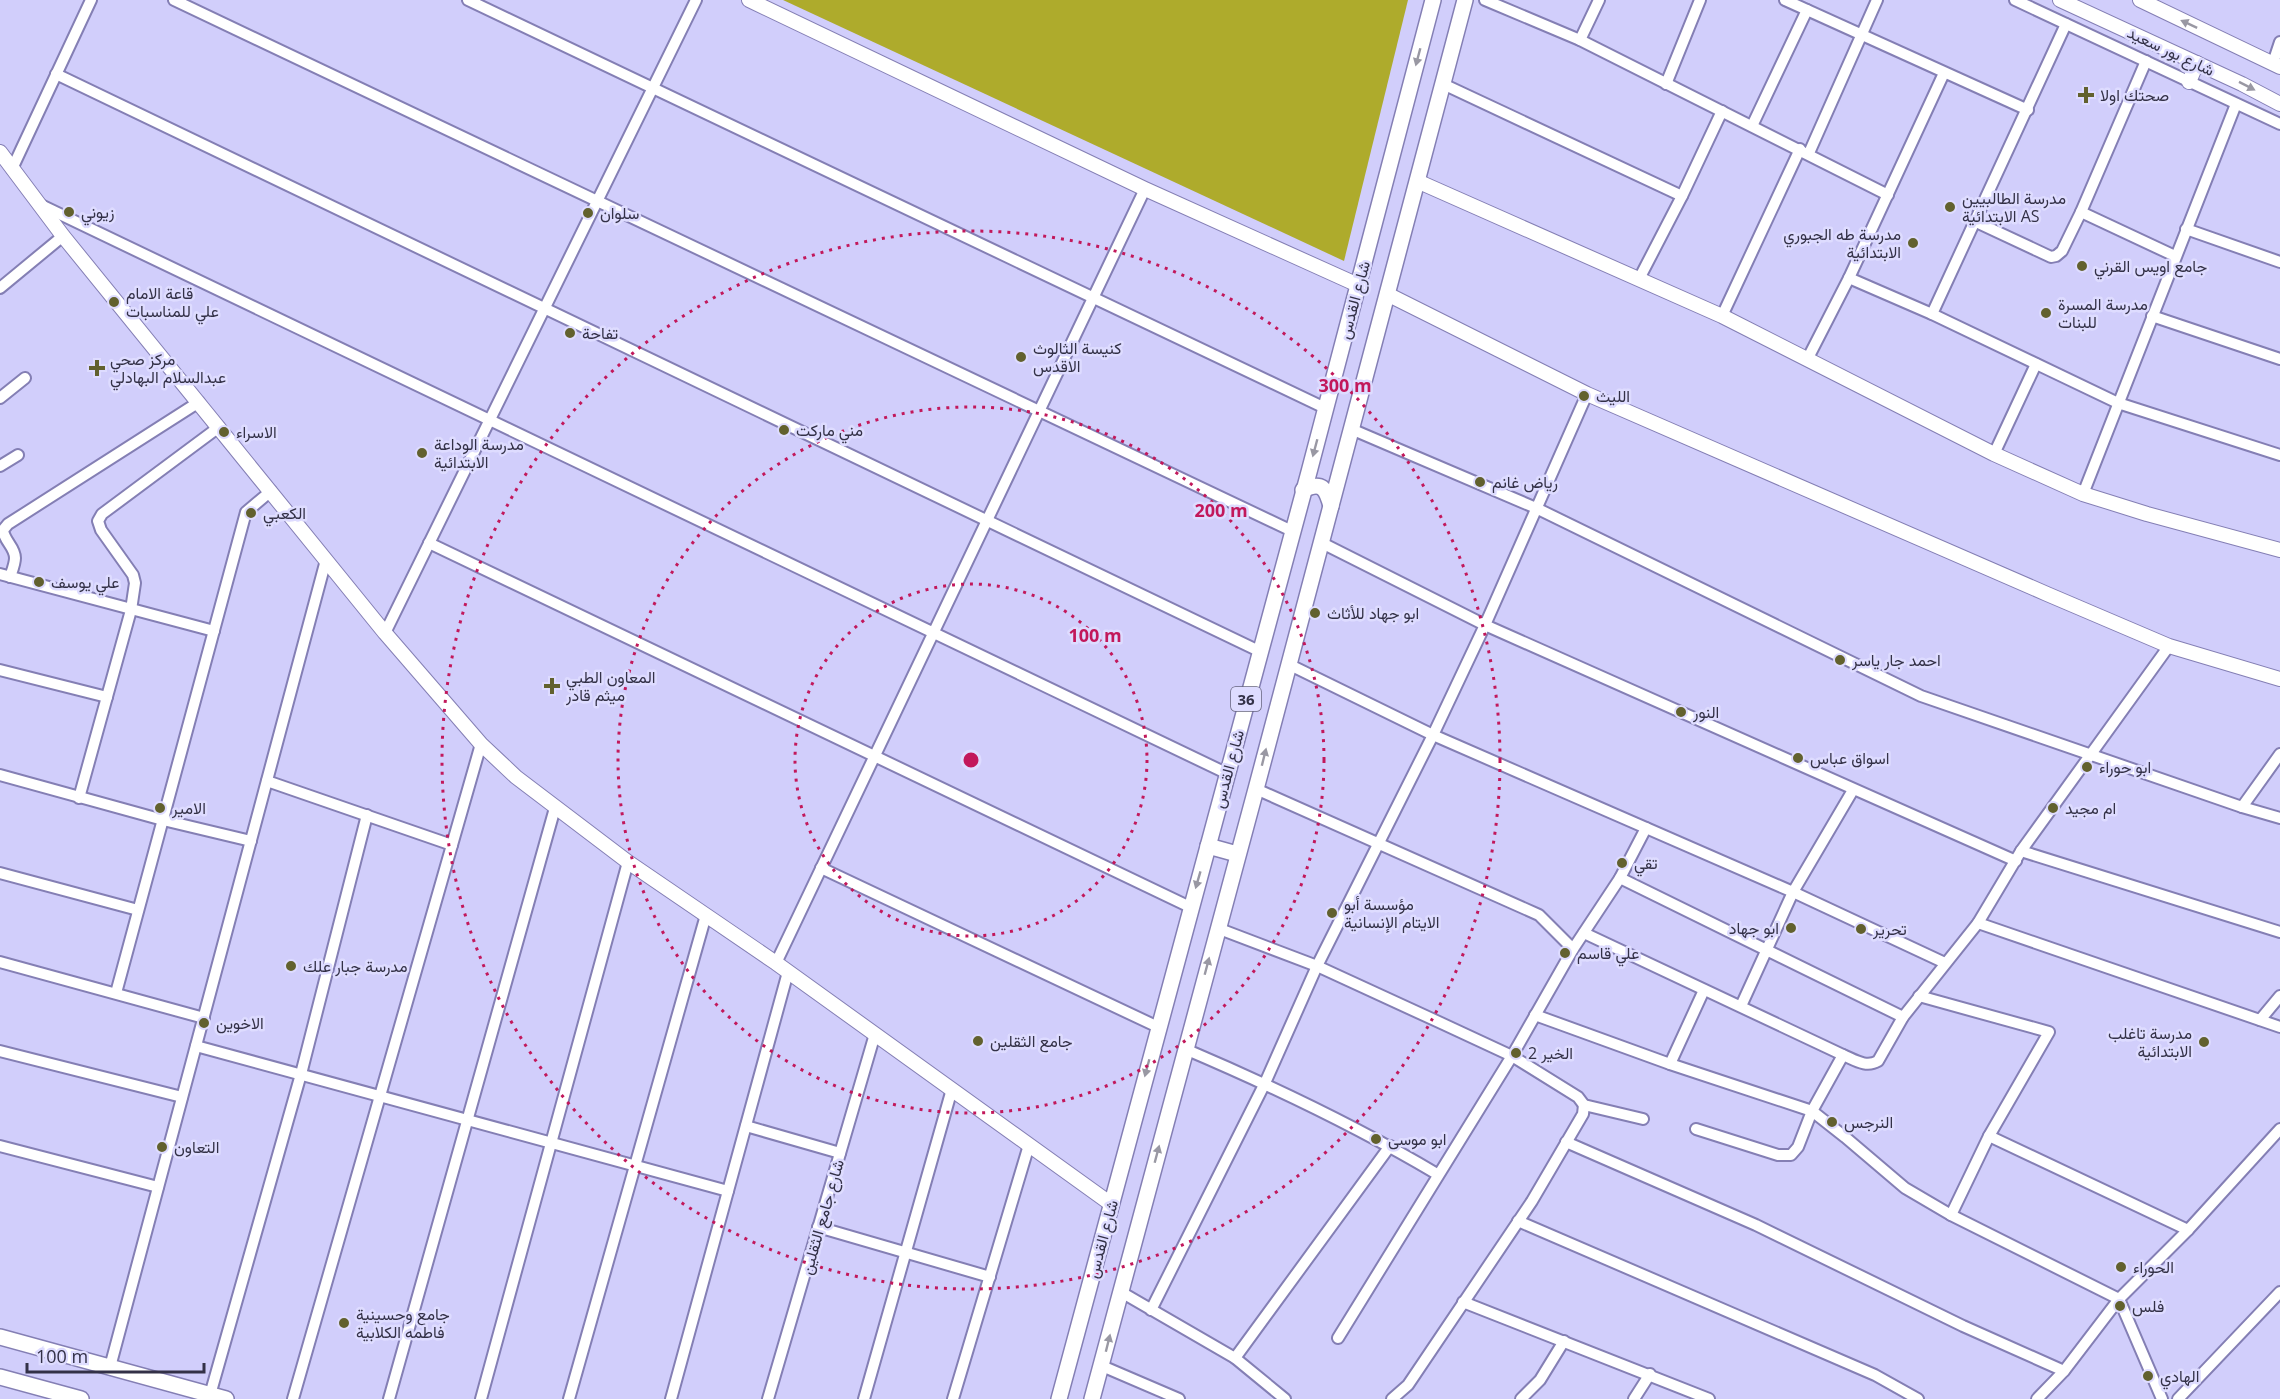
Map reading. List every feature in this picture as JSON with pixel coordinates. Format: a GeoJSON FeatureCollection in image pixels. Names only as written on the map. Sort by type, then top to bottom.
{"type":"FeatureCollection","features":[{"type":"Feature","properties":{"kind":"main road","name":"شارع القدس"},"geometry":{"type":"LineString","coordinates":[[1059,1399],[1309,472],[1433,0]]}},
{"type":"Feature","properties":{"kind":"main road","name":"شارع القدس"},"geometry":{"type":"LineString","coordinates":[[1095,1397],[1185,1049],[1465,0]]}},
{"type":"Feature","properties":{"kind":"main road"},"geometry":{"type":"LineString","coordinates":[[1309,472],[1325,480],[1339,475]]}},
{"type":"Feature","properties":{"kind":"main road"},"geometry":{"type":"LineString","coordinates":[[1304,490],[1311,486],[1320,486],[1325,490],[1330,506]]}},
{"type":"Feature","properties":{"kind":"main road"},"geometry":{"type":"LineString","coordinates":[[1208,846],[1237,854]]}},
{"type":"Feature","properties":{"kind":"main road"},"geometry":{"type":"LineString","coordinates":[[0,1337],[225,1399]]}},
{"type":"Feature","properties":{"kind":"main road"},"geometry":{"type":"LineString","coordinates":[[0,1377],[81,1399]]}},
{"type":"Feature","properties":{"kind":"street"},"geometry":{"type":"LineString","coordinates":[[174,0],[1292,531]]}},
{"type":"Feature","properties":{"kind":"street"},"geometry":{"type":"LineString","coordinates":[[468,0],[1325,408]]}},
{"type":"Feature","properties":{"kind":"street"},"geometry":{"type":"LineString","coordinates":[[385,633],[696,0]]}},
{"type":"Feature","properties":{"kind":"street"},"geometry":{"type":"LineString","coordinates":[[749,0],[1145,189],[1358,285]]}},
{"type":"Feature","properties":{"kind":"street"},"geometry":{"type":"LineString","coordinates":[[1485,0],[1580,40],[1888,195]]}},
{"type":"Feature","properties":{"kind":"street"},"geometry":{"type":"LineString","coordinates":[[1580,40],[1599,0]]}},
{"type":"Feature","properties":{"kind":"street"},"geometry":{"type":"LineString","coordinates":[[1666,84],[1700,0]]}},
{"type":"Feature","properties":{"kind":"street"},"geometry":{"type":"LineString","coordinates":[[1785,0],[2028,110]]}},
{"type":"Feature","properties":{"kind":"street"},"geometry":{"type":"LineString","coordinates":[[1722,316],[1877,0]]}},
{"type":"Feature","properties":{"kind":"street"},"geometry":{"type":"LineString","coordinates":[[2015,0],[2280,124]]}},
{"type":"Feature","properties":{"kind":"street","name":"شارع بور سعيد"},"geometry":{"type":"LineString","coordinates":[[2060,0],[2280,104]]}},
{"type":"Feature","properties":{"kind":"street","name":"شارع بور سعيد"},"geometry":{"type":"LineString","coordinates":[[2140,0],[2276,65]]}},
{"type":"Feature","properties":{"kind":"street"},"geometry":{"type":"LineString","coordinates":[[12,169],[86,2]]}},
{"type":"Feature","properties":{"kind":"street"},"geometry":{"type":"LineString","coordinates":[[1752,126],[1807,10]]}},
{"type":"Feature","properties":{"kind":"street"},"geometry":{"type":"LineString","coordinates":[[1932,314],[2066,24]]}},
{"type":"Feature","properties":{"kind":"street"},"geometry":{"type":"LineString","coordinates":[[2276,65],[2280,42]]}},
{"type":"Feature","properties":{"kind":"street"},"geometry":{"type":"LineString","coordinates":[[1974,221],[2051,258],[2062,251],[2146,61]]}},
{"type":"Feature","properties":{"kind":"street"},"geometry":{"type":"LineString","coordinates":[[2189,82],[2197,63]]}},
{"type":"Feature","properties":{"kind":"street"},"geometry":{"type":"LineString","coordinates":[[1808,358],[1849,278],[1944,73]]}},
{"type":"Feature","properties":{"kind":"street"},"geometry":{"type":"LineString","coordinates":[[56,74],[1259,651]]}},
{"type":"Feature","properties":{"kind":"street"},"geometry":{"type":"LineString","coordinates":[[1443,84],[1682,196]]}},
{"type":"Feature","properties":{"kind":"street"},"geometry":{"type":"LineString","coordinates":[[2083,494],[2236,104]]}},
{"type":"Feature","properties":{"kind":"street"},"geometry":{"type":"LineString","coordinates":[[1639,279],[1722,111]]}},
{"type":"Feature","properties":{"kind":"street"},"geometry":{"type":"LineString","coordinates":[[0,152],[63,236],[385,633],[481,744],[516,777],[628,862],[776,963],[1111,1204]]}},
{"type":"Feature","properties":{"kind":"street"},"geometry":{"type":"LineString","coordinates":[[1417,181],[1722,316],[1994,454],[2083,494],[2280,550]]}},
{"type":"Feature","properties":{"kind":"street"},"geometry":{"type":"LineString","coordinates":[[776,963],[1145,189]]}},
{"type":"Feature","properties":{"kind":"street"},"geometry":{"type":"LineString","coordinates":[[38,204],[1226,773]]}},
{"type":"Feature","properties":{"kind":"street"},"geometry":{"type":"LineString","coordinates":[[2081,212],[2175,256]]}},
{"type":"Feature","properties":{"kind":"street"},"geometry":{"type":"LineString","coordinates":[[2186,229],[2280,262]]}},
{"type":"Feature","properties":{"kind":"street"},"geometry":{"type":"LineString","coordinates":[[0,288],[63,236]]}},
{"type":"Feature","properties":{"kind":"street"},"geometry":{"type":"LineString","coordinates":[[1849,278],[1932,314],[2118,402],[2280,455]]}},
{"type":"Feature","properties":{"kind":"street"},"geometry":{"type":"LineString","coordinates":[[1387,294],[1587,394],[2169,646],[2280,679]]}},
{"type":"Feature","properties":{"kind":"street"},"geometry":{"type":"LineString","coordinates":[[2152,316],[2280,359]]}},
{"type":"Feature","properties":{"kind":"street"},"geometry":{"type":"LineString","coordinates":[[1994,454],[2036,364]]}},
{"type":"Feature","properties":{"kind":"street"},"geometry":{"type":"LineString","coordinates":[[0,398],[26,378]]}},
{"type":"Feature","properties":{"kind":"street"},"geometry":{"type":"LineString","coordinates":[[1151,1310],[1264,1083],[1317,966],[1433,735],[1485,625],[1587,394]]}},
{"type":"Feature","properties":{"kind":"street"},"geometry":{"type":"LineString","coordinates":[[199,402],[8,524],[3,530],[4,536],[15,558],[5,576],[214,631]]}},
{"type":"Feature","properties":{"kind":"street"},"geometry":{"type":"LineString","coordinates":[[79,798],[131,610],[135,583],[133,575],[101,530],[98,521],[102,514],[219,427]]}},
{"type":"Feature","properties":{"kind":"street"},"geometry":{"type":"LineString","coordinates":[[1351,429],[1536,508],[1921,696],[2242,807],[2280,818]]}},
{"type":"Feature","properties":{"kind":"street"},"geometry":{"type":"LineString","coordinates":[[0,466],[18,454]]}},
{"type":"Feature","properties":{"kind":"street"},"geometry":{"type":"LineString","coordinates":[[116,993],[246,512],[271,491]]}},
{"type":"Feature","properties":{"kind":"street"},"geometry":{"type":"LineString","coordinates":[[1320,542],[1485,625],[1853,790],[2019,856],[2280,932]]}},
{"type":"Feature","properties":{"kind":"street"},"geometry":{"type":"LineString","coordinates":[[429,543],[1190,908]]}},
{"type":"Feature","properties":{"kind":"street"},"geometry":{"type":"LineString","coordinates":[[110,1367],[326,560]]}},
{"type":"Feature","properties":{"kind":"street"},"geometry":{"type":"LineString","coordinates":[[1584,933],[1843,1055],[1866,1065],[1878,1061],[1903,1017],[1978,923],[2019,856],[2169,646]]}},
{"type":"Feature","properties":{"kind":"street"},"geometry":{"type":"LineString","coordinates":[[1288,664],[1433,735],[1793,892],[1944,963]]}},
{"type":"Feature","properties":{"kind":"street"},"geometry":{"type":"LineString","coordinates":[[0,670],[107,697]]}},
{"type":"Feature","properties":{"kind":"street"},"geometry":{"type":"LineString","coordinates":[[293,1399],[481,744]]}},
{"type":"Feature","properties":{"kind":"street"},"geometry":{"type":"LineString","coordinates":[[2242,807],[2280,754]]}},
{"type":"Feature","properties":{"kind":"street"},"geometry":{"type":"LineString","coordinates":[[0,775],[79,798],[251,841]]}},
{"type":"Feature","properties":{"kind":"street"},"geometry":{"type":"LineString","coordinates":[[267,781],[452,845]]}},
{"type":"Feature","properties":{"kind":"street"},"geometry":{"type":"LineString","coordinates":[[1256,789],[1539,915],[1573,949]]}},
{"type":"Feature","properties":{"kind":"street"},"geometry":{"type":"LineString","coordinates":[[1741,1006],[1793,892],[1853,790]]}},
{"type":"Feature","properties":{"kind":"street"},"geometry":{"type":"LineString","coordinates":[[390,1399],[555,808]]}},
{"type":"Feature","properties":{"kind":"street"},"geometry":{"type":"LineString","coordinates":[[210,1395],[301,1074],[367,816]]}},
{"type":"Feature","properties":{"kind":"street"},"geometry":{"type":"LineString","coordinates":[[1338,1338],[1437,1174],[1512,1056],[1573,949],[1620,878],[1646,828]]}},
{"type":"Feature","properties":{"kind":"street"},"geometry":{"type":"LineString","coordinates":[[481,1399],[628,862]]}},
{"type":"Feature","properties":{"kind":"street"},"geometry":{"type":"LineString","coordinates":[[821,868],[1158,1027]]}},
{"type":"Feature","properties":{"kind":"street"},"geometry":{"type":"LineString","coordinates":[[0,873],[138,910]]}},
{"type":"Feature","properties":{"kind":"street"},"geometry":{"type":"LineString","coordinates":[[1620,878],[1903,1017]]}},
{"type":"Feature","properties":{"kind":"street"},"geometry":{"type":"LineString","coordinates":[[569,1399],[705,915]]}},
{"type":"Feature","properties":{"kind":"street"},"geometry":{"type":"LineString","coordinates":[[1978,923],[2280,1027]]}},
{"type":"Feature","properties":{"kind":"street"},"geometry":{"type":"LineString","coordinates":[[1218,928],[1317,966],[1512,1056],[1578,1097],[1584,1104],[1643,1119]]}},
{"type":"Feature","properties":{"kind":"street"},"geometry":{"type":"LineString","coordinates":[[0,962],[204,1018]]}},
{"type":"Feature","properties":{"kind":"street"},"geometry":{"type":"LineString","coordinates":[[671,1399],[788,972]]}},
{"type":"Feature","properties":{"kind":"street"},"geometry":{"type":"LineString","coordinates":[[1670,1064],[1704,990]]}},
{"type":"Feature","properties":{"kind":"street"},"geometry":{"type":"LineString","coordinates":[[1919,996],[2049,1032],[1989,1136],[1951,1215]]}},
{"type":"Feature","properties":{"kind":"street"},"geometry":{"type":"LineString","coordinates":[[2260,1020],[2280,996]]}},
{"type":"Feature","properties":{"kind":"street"},"geometry":{"type":"LineString","coordinates":[[1535,1015],[1670,1064],[1812,1111],[1905,1188],[1951,1215],[2119,1299],[2158,1397]]}},
{"type":"Feature","properties":{"kind":"street","name":"شارع جامع الثقلين"},"geometry":{"type":"LineString","coordinates":[[768,1399],[875,1034]]}},
{"type":"Feature","properties":{"kind":"street"},"geometry":{"type":"LineString","coordinates":[[196,1046],[728,1191]]}},
{"type":"Feature","properties":{"kind":"street"},"geometry":{"type":"LineString","coordinates":[[1185,1049],[1264,1083],[1390,1146],[1437,1174]]}},
{"type":"Feature","properties":{"kind":"street"},"geometry":{"type":"LineString","coordinates":[[0,1051],[182,1097]]}},
{"type":"Feature","properties":{"kind":"street"},"geometry":{"type":"LineString","coordinates":[[1696,1129],[1787,1156],[1791,1155],[1798,1147],[1812,1111],[1843,1055]]}},
{"type":"Feature","properties":{"kind":"street"},"geometry":{"type":"LineString","coordinates":[[864,1399],[952,1089]]}},
{"type":"Feature","properties":{"kind":"street"},"geometry":{"type":"LineString","coordinates":[[1392,1399],[1408,1385],[1518,1221],[1583,1114],[1584,1104]]}},
{"type":"Feature","properties":{"kind":"street"},"geometry":{"type":"LineString","coordinates":[[746,1126],[840,1153]]}},
{"type":"Feature","properties":{"kind":"street"},"geometry":{"type":"LineString","coordinates":[[2037,1399],[2064,1371],[2119,1299],[2188,1230],[2280,1129]]}},
{"type":"Feature","properties":{"kind":"street"},"geometry":{"type":"LineString","coordinates":[[1989,1136],[2188,1230]]}},
{"type":"Feature","properties":{"kind":"street"},"geometry":{"type":"LineString","coordinates":[[1566,1142],[1756,1225],[1964,1326],[2064,1371]]}},
{"type":"Feature","properties":{"kind":"street"},"geometry":{"type":"LineString","coordinates":[[953,1399],[1029,1145]]}},
{"type":"Feature","properties":{"kind":"street"},"geometry":{"type":"LineString","coordinates":[[0,1146],[158,1188]]}},
{"type":"Feature","properties":{"kind":"street"},"geometry":{"type":"LineString","coordinates":[[1235,1358],[1390,1146]]}},
{"type":"Feature","properties":{"kind":"street"},"geometry":{"type":"LineString","coordinates":[[1518,1221],[1875,1375],[1918,1399]]}},
{"type":"Feature","properties":{"kind":"street"},"geometry":{"type":"LineString","coordinates":[[818,1227],[990,1277]]}},
{"type":"Feature","properties":{"kind":"street"},"geometry":{"type":"LineString","coordinates":[[1121,1292],[1235,1358],[1285,1399]]}},
{"type":"Feature","properties":{"kind":"street"},"geometry":{"type":"LineString","coordinates":[[2178,1399],[2280,1292]]}},
{"type":"Feature","properties":{"kind":"street"},"geometry":{"type":"LineString","coordinates":[[1463,1302],[1709,1399]]}},
{"type":"Feature","properties":{"kind":"street"},"geometry":{"type":"LineString","coordinates":[[1521,1399],[1540,1380],[1564,1341]]}},
{"type":"Feature","properties":{"kind":"street"},"geometry":{"type":"LineString","coordinates":[[1102,1366],[1179,1399]]}},
{"type":"Feature","properties":{"kind":"street"},"geometry":{"type":"LineString","coordinates":[[1634,1399],[1650,1374]]}},
{"type":"Feature","properties":{"kind":"shaded area"},"geometry":{"type":"Polygon","coordinates":[[[783,0],[1408,0],[1344,261],[783,0]]]}},
{"type":"Feature","properties":{"kind":"place","name":"صحتك اولا"},"geometry":{"type":"Point","coordinates":[2086,95]}},
{"type":"Feature","properties":{"kind":"place","name":"مدرسة الطالبيين الابتدائية AS"},"geometry":{"type":"Point","coordinates":[1950,207]}},
{"type":"Feature","properties":{"kind":"place","name":"زيوني"},"geometry":{"type":"Point","coordinates":[69,212]}},
{"type":"Feature","properties":{"kind":"place","name":"سلوان"},"geometry":{"type":"Point","coordinates":[588,213]}},
{"type":"Feature","properties":{"kind":"place","name":"مدرسة طه الجبوري الابتدائية"},"geometry":{"type":"Point","coordinates":[1913,243]}},
{"type":"Feature","properties":{"kind":"place","name":"جامع اويس القرني"},"geometry":{"type":"Point","coordinates":[2082,266]}},
{"type":"Feature","properties":{"kind":"place","name":"قاعة الامام علي للمناسبات"},"geometry":{"type":"Point","coordinates":[114,302]}},
{"type":"Feature","properties":{"kind":"place","name":"مدرسة المسرة للبنات"},"geometry":{"type":"Point","coordinates":[2046,313]}},
{"type":"Feature","properties":{"kind":"place","name":"تفاحة"},"geometry":{"type":"Point","coordinates":[570,333]}},
{"type":"Feature","properties":{"kind":"place","name":"كنيسة الثالوث الاقدس"},"geometry":{"type":"Point","coordinates":[1021,357]}},
{"type":"Feature","properties":{"kind":"place","name":"مركز صحي عبدالسلام البهادلي"},"geometry":{"type":"Point","coordinates":[97,368]}},
{"type":"Feature","properties":{"kind":"place","name":"الليث"},"geometry":{"type":"Point","coordinates":[1584,396]}},
{"type":"Feature","properties":{"kind":"place","name":"مني ماركت"},"geometry":{"type":"Point","coordinates":[784,430]}},
{"type":"Feature","properties":{"kind":"place","name":"الاسراء"},"geometry":{"type":"Point","coordinates":[224,432]}},
{"type":"Feature","properties":{"kind":"place","name":"مدرسة الوداعة الابتدائية"},"geometry":{"type":"Point","coordinates":[422,453]}},
{"type":"Feature","properties":{"kind":"place","name":"رياض غانم"},"geometry":{"type":"Point","coordinates":[1480,482]}},
{"type":"Feature","properties":{"kind":"place","name":"الكعبي"},"geometry":{"type":"Point","coordinates":[251,513]}},
{"type":"Feature","properties":{"kind":"place","name":"علي يوسف"},"geometry":{"type":"Point","coordinates":[39,582]}},
{"type":"Feature","properties":{"kind":"place","name":"ابو جهاد للأثاث"},"geometry":{"type":"Point","coordinates":[1315,613]}},
{"type":"Feature","properties":{"kind":"place","name":"احمد جار ياسر"},"geometry":{"type":"Point","coordinates":[1840,660]}},
{"type":"Feature","properties":{"kind":"place","name":"المعاون الطبي ميثم قادر"},"geometry":{"type":"Point","coordinates":[552,686]}},
{"type":"Feature","properties":{"kind":"place","name":"النور"},"geometry":{"type":"Point","coordinates":[1681,712]}},
{"type":"Feature","properties":{"kind":"place","name":"اسواق عباس"},"geometry":{"type":"Point","coordinates":[1798,758]}},
{"type":"Feature","properties":{"kind":"place","name":"ابو حوراء"},"geometry":{"type":"Point","coordinates":[2087,767]}},
{"type":"Feature","properties":{"kind":"place","name":"الامير"},"geometry":{"type":"Point","coordinates":[160,808]}},
{"type":"Feature","properties":{"kind":"place","name":"ام مجيد"},"geometry":{"type":"Point","coordinates":[2053,808]}},
{"type":"Feature","properties":{"kind":"place","name":"تقي"},"geometry":{"type":"Point","coordinates":[1622,863]}},
{"type":"Feature","properties":{"kind":"place","name":"مؤسسة أبو الايتام الإنسانية"},"geometry":{"type":"Point","coordinates":[1332,913]}},
{"type":"Feature","properties":{"kind":"place","name":"ابو جهاد"},"geometry":{"type":"Point","coordinates":[1791,928]}},
{"type":"Feature","properties":{"kind":"place","name":"تحرير"},"geometry":{"type":"Point","coordinates":[1861,929]}},
{"type":"Feature","properties":{"kind":"place","name":"علي قاسم"},"geometry":{"type":"Point","coordinates":[1565,953]}},
{"type":"Feature","properties":{"kind":"place","name":"مدرسة جبار علك"},"geometry":{"type":"Point","coordinates":[291,966]}},
{"type":"Feature","properties":{"kind":"place","name":"الاخوين"},"geometry":{"type":"Point","coordinates":[204,1023]}},
{"type":"Feature","properties":{"kind":"place","name":"جامع الثقلين"},"geometry":{"type":"Point","coordinates":[978,1041]}},
{"type":"Feature","properties":{"kind":"place","name":"مدرسة تاغلب الابتدائية"},"geometry":{"type":"Point","coordinates":[2204,1042]}},
{"type":"Feature","properties":{"kind":"place","name":"الخير 2"},"geometry":{"type":"Point","coordinates":[1516,1053]}},
{"type":"Feature","properties":{"kind":"place","name":"النرجس"},"geometry":{"type":"Point","coordinates":[1832,1122]}},
{"type":"Feature","properties":{"kind":"place","name":"ابو موسى"},"geometry":{"type":"Point","coordinates":[1376,1139]}},
{"type":"Feature","properties":{"kind":"place","name":"التعاون"},"geometry":{"type":"Point","coordinates":[162,1147]}},
{"type":"Feature","properties":{"kind":"place","name":"الحوراء"},"geometry":{"type":"Point","coordinates":[2121,1267]}},
{"type":"Feature","properties":{"kind":"place","name":"فلس"},"geometry":{"type":"Point","coordinates":[2120,1306]}},
{"type":"Feature","properties":{"kind":"place","name":"جامع وحسينية فاطمه الكلابية"},"geometry":{"type":"Point","coordinates":[344,1323]}},
{"type":"Feature","properties":{"kind":"place","name":"الهادي"},"geometry":{"type":"Point","coordinates":[2148,1376]}}]}
